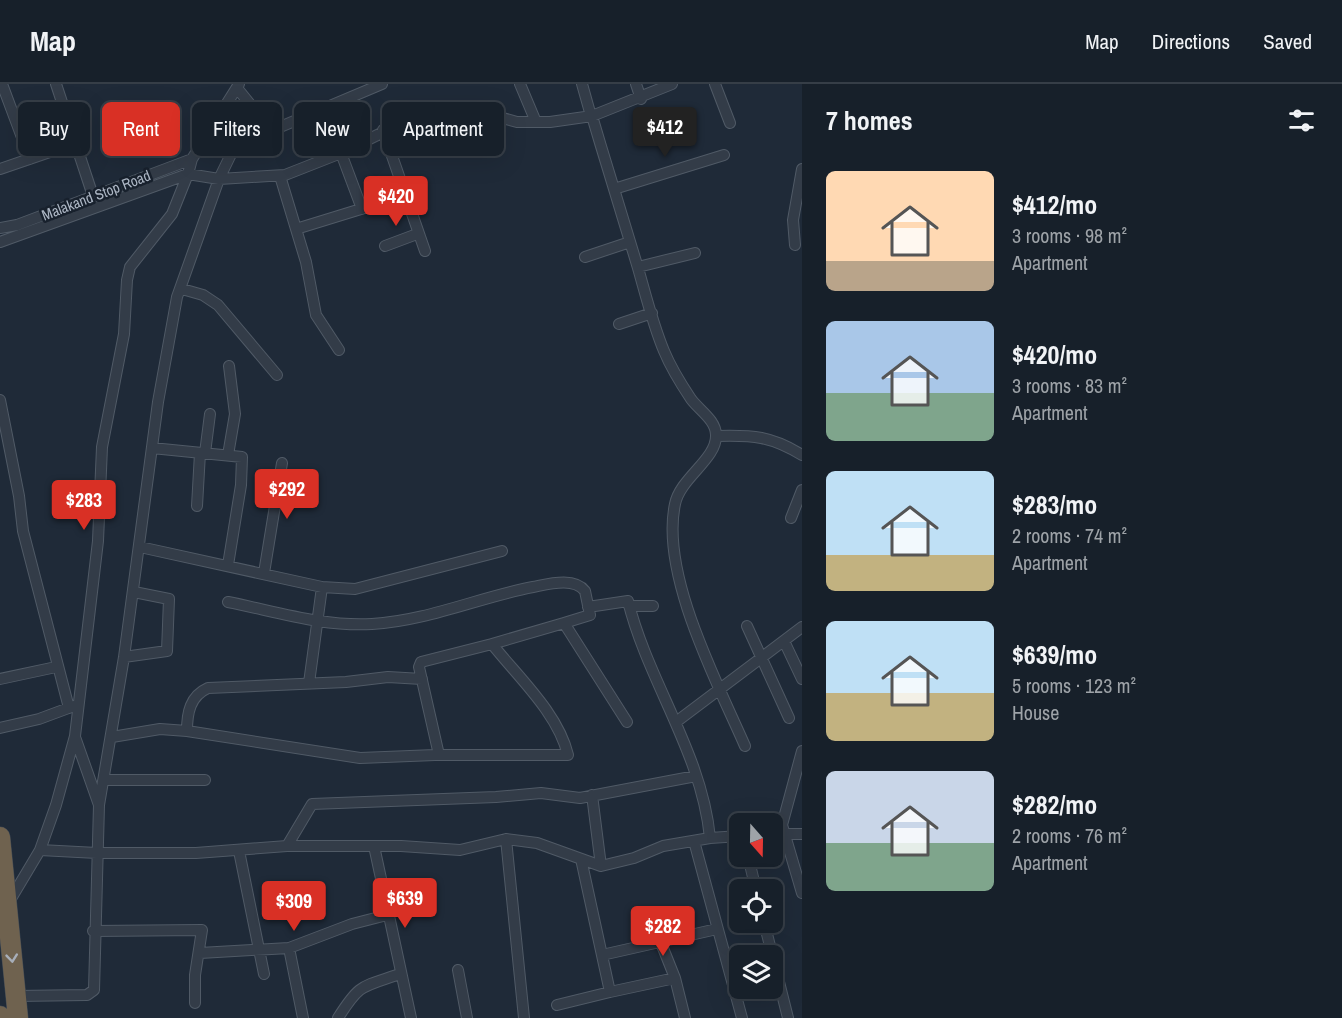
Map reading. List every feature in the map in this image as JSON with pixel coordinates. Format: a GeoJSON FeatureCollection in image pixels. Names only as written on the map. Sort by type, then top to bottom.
{"type":"FeatureCollection","features":[{"type":"Feature","properties":{"kind":"highway"},"geometry":{"type":"LineString","coordinates":[[0,837],[18,1018]]}},
{"type":"Feature","properties":{"kind":"street"},"geometry":{"type":"LineString","coordinates":[[2,84],[30,159]]}},
{"type":"Feature","properties":{"kind":"street"},"geometry":{"type":"LineString","coordinates":[[56,84],[62,102]]}},
{"type":"Feature","properties":{"kind":"street"},"geometry":{"type":"LineString","coordinates":[[520,84],[536,122]]}},
{"type":"Feature","properties":{"kind":"street"},"geometry":{"type":"LineString","coordinates":[[582,84],[652,313],[673,369],[691,399],[711,420],[717,436],[707,458],[679,490],[672,523],[684,597],[697,637],[745,746]]}},
{"type":"Feature","properties":{"kind":"street"},"geometry":{"type":"LineString","coordinates":[[636,84],[641,99]]}},
{"type":"Feature","properties":{"kind":"street"},"geometry":{"type":"LineString","coordinates":[[504,118],[517,122],[536,122],[592,116],[641,99],[672,84]]}},
{"type":"Feature","properties":{"kind":"street"},"geometry":{"type":"LineString","coordinates":[[715,84],[730,123]]}},
{"type":"Feature","properties":{"kind":"street"},"geometry":{"type":"LineString","coordinates":[[282,125],[378,85]]}},
{"type":"Feature","properties":{"kind":"street"},"geometry":{"type":"LineString","coordinates":[[99,805],[75,736],[74,706],[98,541],[102,447],[124,334],[127,280],[130,267],[172,214],[192,159],[238,86],[250,102]]}},
{"type":"Feature","properties":{"kind":"street"},"geometry":{"type":"LineString","coordinates":[[614,189],[724,155]]}},
{"type":"Feature","properties":{"kind":"street"},"geometry":{"type":"LineString","coordinates":[[0,169],[39,156]]}},
{"type":"Feature","properties":{"kind":"street"},"geometry":{"type":"LineString","coordinates":[[80,156],[93,196]]}},
{"type":"Feature","properties":{"kind":"street"},"geometry":{"type":"LineString","coordinates":[[16,996],[87,995],[92,993],[99,805],[105,780],[134,592],[166,357],[177,297],[182,289],[219,179],[230,156]]}},
{"type":"Feature","properties":{"kind":"street"},"geometry":{"type":"LineString","coordinates":[[0,242],[188,174],[219,179],[280,176],[333,156]]}},
{"type":"Feature","properties":{"kind":"street"},"geometry":{"type":"LineString","coordinates":[[342,156],[362,209]]}},
{"type":"Feature","properties":{"kind":"street"},"geometry":{"type":"LineString","coordinates":[[392,156],[417,234],[425,251]]}},
{"type":"Feature","properties":{"kind":"street","name":"Malakand Stop Road"},"geometry":{"type":"LineString","coordinates":[[0,228],[17,225],[192,159]]}},
{"type":"Feature","properties":{"kind":"street"},"geometry":{"type":"LineString","coordinates":[[795,245],[793,220],[802,169]]}},
{"type":"Feature","properties":{"kind":"street"},"geometry":{"type":"LineString","coordinates":[[280,176],[296,229],[316,315],[339,350]]}},
{"type":"Feature","properties":{"kind":"street"},"geometry":{"type":"LineString","coordinates":[[296,229],[374,205]]}},
{"type":"Feature","properties":{"kind":"street"},"geometry":{"type":"LineString","coordinates":[[385,246],[417,234]]}},
{"type":"Feature","properties":{"kind":"street"},"geometry":{"type":"LineString","coordinates":[[585,257],[630,242]]}},
{"type":"Feature","properties":{"kind":"street"},"geometry":{"type":"LineString","coordinates":[[638,267],[695,253]]}},
{"type":"Feature","properties":{"kind":"street"},"geometry":{"type":"LineString","coordinates":[[182,289],[203,295],[218,305],[277,375]]}},
{"type":"Feature","properties":{"kind":"street"},"geometry":{"type":"LineString","coordinates":[[619,324],[652,313]]}},
{"type":"Feature","properties":{"kind":"street"},"geometry":{"type":"LineString","coordinates":[[228,455],[235,414],[229,366]]}},
{"type":"Feature","properties":{"kind":"street"},"geometry":{"type":"LineString","coordinates":[[0,400],[5,454],[19,496],[22,531],[56,667],[74,706]]}},
{"type":"Feature","properties":{"kind":"street"},"geometry":{"type":"LineString","coordinates":[[197,506],[202,453],[210,414]]}},
{"type":"Feature","properties":{"kind":"street"},"geometry":{"type":"LineString","coordinates":[[717,436],[764,437],[781,442],[802,455]]}},
{"type":"Feature","properties":{"kind":"street"},"geometry":{"type":"LineString","coordinates":[[152,448],[242,457],[242,485],[228,565]]}},
{"type":"Feature","properties":{"kind":"street"},"geometry":{"type":"LineString","coordinates":[[264,573],[282,463]]}},
{"type":"Feature","properties":{"kind":"street"},"geometry":{"type":"LineString","coordinates":[[791,518],[802,490]]}},
{"type":"Feature","properties":{"kind":"street"},"geometry":{"type":"LineString","coordinates":[[140,547],[322,587],[355,589],[502,551]]}},
{"type":"Feature","properties":{"kind":"street"},"geometry":{"type":"LineString","coordinates":[[228,602],[317,621],[372,625],[405,619],[517,590],[569,583],[585,591],[588,617],[421,662],[422,680],[439,755]]}},
{"type":"Feature","properties":{"kind":"street"},"geometry":{"type":"LineString","coordinates":[[309,683],[322,587]]}},
{"type":"Feature","properties":{"kind":"street"},"geometry":{"type":"LineString","coordinates":[[124,657],[167,651],[170,599],[134,592]]}},
{"type":"Feature","properties":{"kind":"street"},"geometry":{"type":"LineString","coordinates":[[588,608],[628,601],[637,638],[676,722],[696,776],[708,817],[710,838]]}},
{"type":"Feature","properties":{"kind":"street"},"geometry":{"type":"LineString","coordinates":[[629,606],[653,606]]}},
{"type":"Feature","properties":{"kind":"street"},"geometry":{"type":"LineString","coordinates":[[564,623],[627,722]]}},
{"type":"Feature","properties":{"kind":"street"},"geometry":{"type":"LineString","coordinates":[[747,626],[789,718]]}},
{"type":"Feature","properties":{"kind":"street"},"geometry":{"type":"LineString","coordinates":[[676,722],[802,627]]}},
{"type":"Feature","properties":{"kind":"street"},"geometry":{"type":"LineString","coordinates":[[784,641],[802,679]]}},
{"type":"Feature","properties":{"kind":"street"},"geometry":{"type":"LineString","coordinates":[[112,737],[160,729],[187,731],[360,758],[439,755],[568,755],[565,742],[550,716],[492,644]]}},
{"type":"Feature","properties":{"kind":"street"},"geometry":{"type":"LineString","coordinates":[[0,680],[56,667]]}},
{"type":"Feature","properties":{"kind":"street"},"geometry":{"type":"LineString","coordinates":[[187,731],[187,713],[198,692],[208,688],[388,677],[422,680]]}},
{"type":"Feature","properties":{"kind":"street"},"geometry":{"type":"LineString","coordinates":[[0,728],[39,719],[74,706]]}},
{"type":"Feature","properties":{"kind":"street"},"geometry":{"type":"LineString","coordinates":[[7,905],[40,850],[56,805],[75,736]]}},
{"type":"Feature","properties":{"kind":"street"},"geometry":{"type":"LineString","coordinates":[[802,751],[782,825],[802,893]]}},
{"type":"Feature","properties":{"kind":"street"},"geometry":{"type":"LineString","coordinates":[[287,846],[312,804],[542,793],[580,798],[696,776]]}},
{"type":"Feature","properties":{"kind":"street"},"geometry":{"type":"LineString","coordinates":[[105,780],[205,780]]}},
{"type":"Feature","properties":{"kind":"street"},"geometry":{"type":"LineString","coordinates":[[592,795],[602,866]]}},
{"type":"Feature","properties":{"kind":"street"},"geometry":{"type":"LineString","coordinates":[[783,833],[802,834]]}},
{"type":"Feature","properties":{"kind":"street"},"geometry":{"type":"LineString","coordinates":[[40,850],[97,853],[239,850],[287,846],[374,846],[460,850],[506,839],[537,843],[602,866],[634,858],[663,846],[729,837]]}},
{"type":"Feature","properties":{"kind":"street"},"geometry":{"type":"LineString","coordinates":[[506,839],[524,1018]]}},
{"type":"Feature","properties":{"kind":"street"},"geometry":{"type":"LineString","coordinates":[[694,841],[742,1018]]}},
{"type":"Feature","properties":{"kind":"street"},"geometry":{"type":"LineString","coordinates":[[374,846],[387,915],[411,1018]]}},
{"type":"Feature","properties":{"kind":"street"},"geometry":{"type":"LineString","coordinates":[[239,850],[264,974]]}},
{"type":"Feature","properties":{"kind":"street"},"geometry":{"type":"LineString","coordinates":[[581,859],[610,992]]}},
{"type":"Feature","properties":{"kind":"street"},"geometry":{"type":"LineString","coordinates":[[200,953],[259,952],[289,948],[352,924],[387,915]]}},
{"type":"Feature","properties":{"kind":"street"},"geometry":{"type":"LineString","coordinates":[[602,955],[717,929]]}},
{"type":"Feature","properties":{"kind":"street"},"geometry":{"type":"LineString","coordinates":[[93,931],[202,930],[195,975],[195,1003]]}},
{"type":"Feature","properties":{"kind":"street"},"geometry":{"type":"LineString","coordinates":[[768,933],[788,1018]]}},
{"type":"Feature","properties":{"kind":"street"},"geometry":{"type":"LineString","coordinates":[[661,943],[675,978],[685,1018]]}},
{"type":"Feature","properties":{"kind":"street"},"geometry":{"type":"LineString","coordinates":[[289,948],[303,1018]]}},
{"type":"Feature","properties":{"kind":"street"},"geometry":{"type":"LineString","coordinates":[[458,970],[467,1018]]}},
{"type":"Feature","properties":{"kind":"street"},"geometry":{"type":"LineString","coordinates":[[338,1018],[354,993],[362,987],[400,974]]}},
{"type":"Feature","properties":{"kind":"street"},"geometry":{"type":"LineString","coordinates":[[557,1005],[675,978]]}}]}
